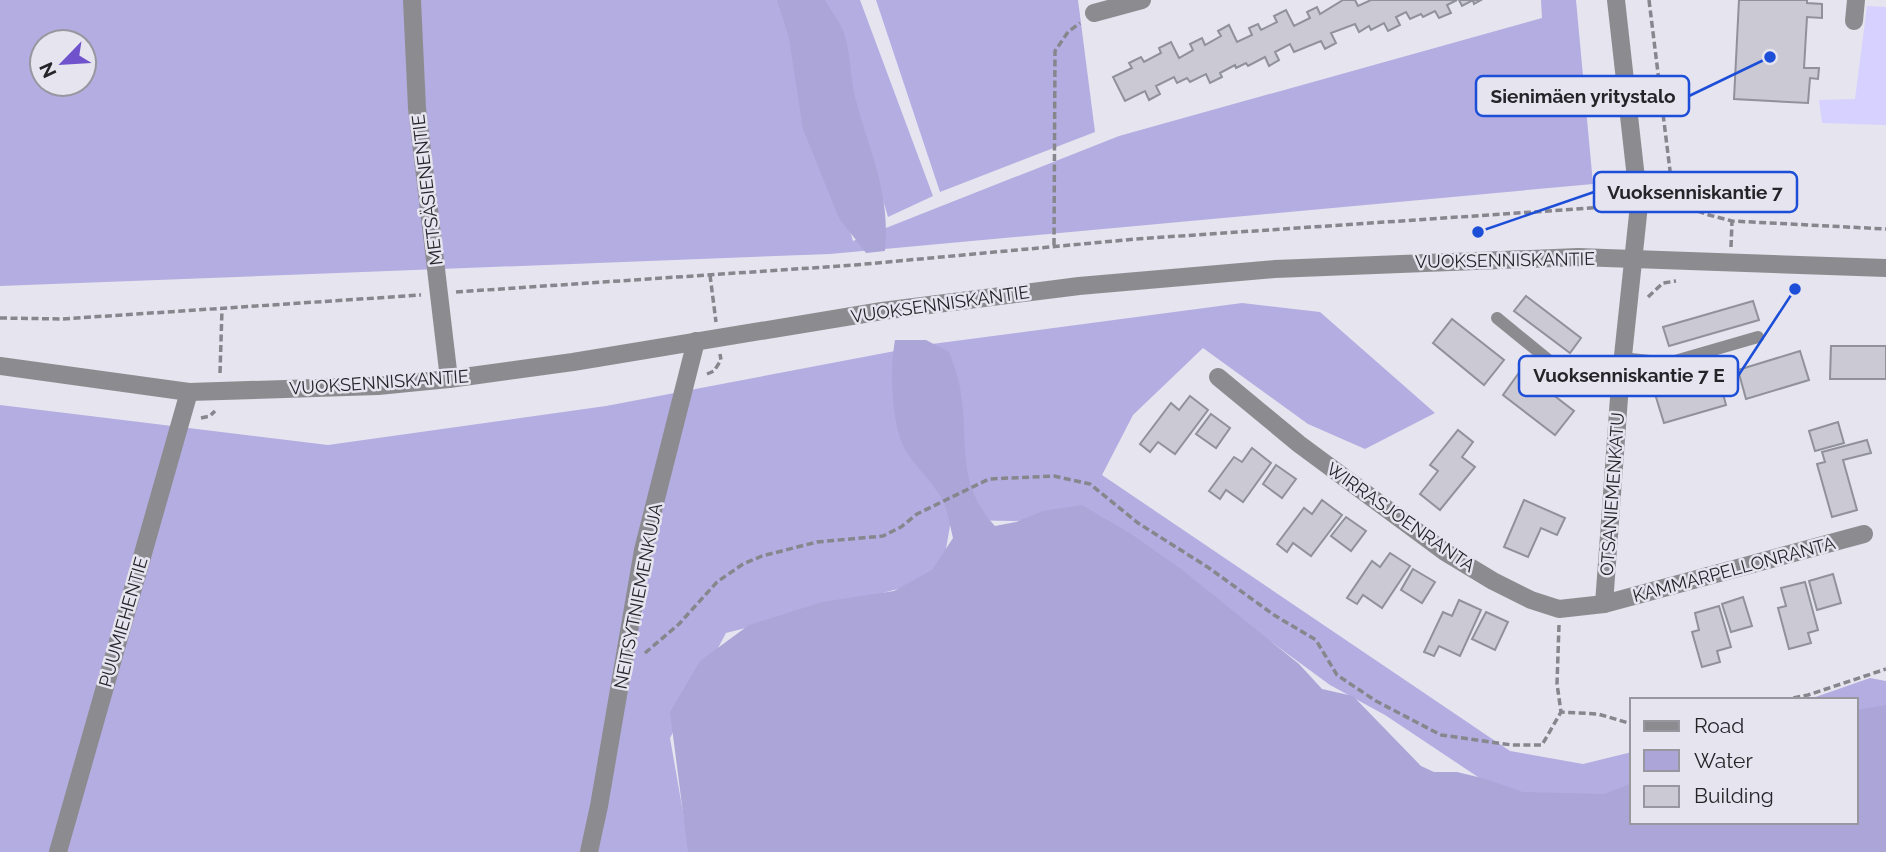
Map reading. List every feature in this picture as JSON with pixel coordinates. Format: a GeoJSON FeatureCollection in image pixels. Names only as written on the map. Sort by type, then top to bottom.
{"type":"FeatureCollection","features":[{"type":"Feature","properties":{"kind":"street","name":"METSÄSIENENTIE"},"geometry":{"type":"LineString","coordinates":[[412,0],[417,108],[449,379]]}},
{"type":"Feature","properties":{"kind":"street"},"geometry":{"type":"LineString","coordinates":[[1094,13],[1142,0]]}},
{"type":"Feature","properties":{"kind":"street","name":"OTSANIEMENKATU"},"geometry":{"type":"LineString","coordinates":[[1604,604],[1619,384],[1639,205],[1616,0]]}},
{"type":"Feature","properties":{"kind":"street"},"geometry":{"type":"LineString","coordinates":[[1854,21],[1856,0]]}},
{"type":"Feature","properties":{"kind":"street","name":"VUOKSENNISKANTIE"},"geometry":{"type":"LineString","coordinates":[[0,366],[189,392],[379,386],[573,362],[906,308],[1079,286],[1249,271],[1427,261],[1578,257],[1886,268]]}},
{"type":"Feature","properties":{"kind":"street","name":"NEITSYTNIEMENKUJA"},"geometry":{"type":"LineString","coordinates":[[589,852],[643,550],[696,341]]}},
{"type":"Feature","properties":{"kind":"street","name":"WIRRASJOENRANTA"},"geometry":{"type":"LineString","coordinates":[[1218,377],[1299,444],[1445,552],[1493,581],[1531,600],[1559,609],[1604,604]]}},
{"type":"Feature","properties":{"kind":"street","name":"PUUMIEHENTIE"},"geometry":{"type":"LineString","coordinates":[[58,852],[189,392]]}},
{"type":"Feature","properties":{"kind":"street","name":"KAMMARPELLONRANTA"},"geometry":{"type":"LineString","coordinates":[[1604,604],[1864,534]]}},
{"type":"Feature","properties":{"kind":"lane"},"geometry":{"type":"LineString","coordinates":[[1497,318],[1563,372],[1619,384]]}},
{"type":"Feature","properties":{"kind":"lane"},"geometry":{"type":"LineString","coordinates":[[1622,358],[1668,363],[1758,337]]}},
{"type":"Feature","properties":{"kind":"path"},"geometry":{"type":"LineString","coordinates":[[1649,0],[1674,202]]}},
{"type":"Feature","properties":{"kind":"path"},"geometry":{"type":"LineString","coordinates":[[1055,245],[1055,51],[1068,32],[1094,13]]}},
{"type":"Feature","properties":{"kind":"path"},"geometry":{"type":"LineString","coordinates":[[0,318],[62,319],[855,265],[1055,245],[1674,202],[1732,221],[1886,229]]}},
{"type":"Feature","properties":{"kind":"path"},"geometry":{"type":"LineString","coordinates":[[622,674],[680,624],[717,582],[743,564],[762,556],[817,542],[883,536],[933,506],[989,479],[1054,476],[1090,484],[1148,530],[1316,640],[1337,675],[1376,701],[1441,735],[1512,745],[1542,745],[1561,712],[1558,684],[1559,609]]}},
{"type":"Feature","properties":{"kind":"path"},"geometry":{"type":"LineString","coordinates":[[1793,698],[1886,669]]}},
{"type":"Feature","properties":{"kind":"path"},"geometry":{"type":"LineString","coordinates":[[1561,712],[1598,714],[1630,723]]}},
{"type":"Feature","properties":{"kind":"shaded area"},"geometry":{"type":"Polygon","coordinates":[[[0,0],[786,0],[853,241],[1119,136],[1542,18],[1541,0],[1576,0],[1593,184],[830,254],[0,286],[0,0]]]}},
{"type":"Feature","properties":{"kind":"shaded area"},"geometry":{"type":"Polygon","coordinates":[[[820,0],[860,0],[933,196],[888,217],[847,78],[820,0]]]}},
{"type":"Feature","properties":{"kind":"shaded area"},"geometry":{"type":"Polygon","coordinates":[[[876,0],[1078,0],[1095,132],[940,192],[876,0]]]}},
{"type":"Feature","properties":{"kind":"shaded area"},"geometry":{"type":"Polygon","coordinates":[[[1867,6],[1886,7],[1886,125],[1822,123],[1819,100],[1855,99],[1867,6]]]}},
{"type":"Feature","properties":{"kind":"shaded area"},"geometry":{"type":"Polygon","coordinates":[[[1242,303],[1320,312],[1435,413],[1365,449],[1308,424],[1203,348],[1133,415],[1102,475],[1510,751],[1583,764],[1630,752],[1630,791],[1570,800],[1505,795],[1385,715],[1330,685],[1095,513],[1015,521],[951,520],[941,578],[726,633],[670,738],[690,852],[0,852],[0,405],[328,445],[606,406],[932,344],[1242,303]]]}},
{"type":"Feature","properties":{"kind":"shaded area"},"geometry":{"type":"Polygon","coordinates":[[[1870,678],[1886,681],[1886,722],[1858,731],[1858,698],[1813,698],[1870,678]]]}},
{"type":"Feature","properties":{"kind":"water"},"geometry":{"type":"Polygon","coordinates":[[[777,0],[825,0],[842,29],[848,49],[855,97],[882,191],[885,251],[866,253],[839,218],[803,129],[789,38],[777,0]]]}},
{"type":"Feature","properties":{"kind":"water"},"geometry":{"type":"Polygon","coordinates":[[[895,340],[926,340],[949,352],[960,388],[969,477],[982,510],[995,526],[1016,522],[1043,511],[1082,505],[1131,534],[1181,569],[1299,664],[1322,689],[1353,696],[1421,766],[1434,772],[1457,772],[1523,792],[1605,794],[1630,784],[1630,824],[1858,824],[1858,710],[1886,705],[1886,852],[688,852],[670,712],[700,661],[749,625],[822,602],[894,591],[932,570],[953,538],[943,501],[906,451],[898,432],[892,364],[895,340]]]}},
{"type":"Feature","properties":{"kind":"building"},"geometry":{"type":"Polygon","coordinates":[[[1343,0],[1355,0],[1358,6],[1371,0],[1457,0],[1447,5],[1451,13],[1439,18],[1435,11],[1410,19],[1406,12],[1396,17],[1400,25],[1388,31],[1384,23],[1371,30],[1369,26],[1359,32],[1355,24],[1331,33],[1336,43],[1325,49],[1321,41],[1294,52],[1290,44],[1275,52],[1279,60],[1269,66],[1265,57],[1248,66],[1246,63],[1236,68],[1235,65],[1220,73],[1222,77],[1210,83],[1206,74],[1190,82],[1187,78],[1177,83],[1174,77],[1156,86],[1160,94],[1149,100],[1145,91],[1125,101],[1113,77],[1132,68],[1129,63],[1141,57],[1144,62],[1161,53],[1159,48],[1171,42],[1179,58],[1193,50],[1190,44],[1202,38],[1205,45],[1221,36],[1218,31],[1229,25],[1237,42],[1252,35],[1249,28],[1258,24],[1261,30],[1277,22],[1274,16],[1286,10],[1294,26],[1310,18],[1307,12],[1317,7],[1320,14],[1343,0]]]}},
{"type":"Feature","properties":{"kind":"building"},"geometry":{"type":"Polygon","coordinates":[[[1459,0],[1473,0],[1462,6],[1459,0]]]}},
{"type":"Feature","properties":{"kind":"building"},"geometry":{"type":"Polygon","coordinates":[[[1739,0],[1807,0],[1807,3],[1822,4],[1822,18],[1807,17],[1804,68],[1819,68],[1818,79],[1810,78],[1808,103],[1734,99],[1739,0]]]}},
{"type":"Feature","properties":{"kind":"building"},"geometry":{"type":"Polygon","coordinates":[[[1526,296],[1581,338],[1570,353],[1514,311],[1526,296]]]}},
{"type":"Feature","properties":{"kind":"building"},"geometry":{"type":"Polygon","coordinates":[[[1753,301],[1759,320],[1669,346],[1663,327],[1753,301]]]}},
{"type":"Feature","properties":{"kind":"building"},"geometry":{"type":"Polygon","coordinates":[[[1452,319],[1504,360],[1484,385],[1433,343],[1452,319]]]}},
{"type":"Feature","properties":{"kind":"building"},"geometry":{"type":"Polygon","coordinates":[[[1831,346],[1886,346],[1886,379],[1830,379],[1831,346]]]}},
{"type":"Feature","properties":{"kind":"building"},"geometry":{"type":"Polygon","coordinates":[[[1800,351],[1809,380],[1746,399],[1738,370],[1800,351]]]}},
{"type":"Feature","properties":{"kind":"building"},"geometry":{"type":"Polygon","coordinates":[[[1521,370],[1574,411],[1555,435],[1503,395],[1521,370]]]}},
{"type":"Feature","properties":{"kind":"building"},"geometry":{"type":"Polygon","coordinates":[[[1718,375],[1726,405],[1664,423],[1655,394],[1718,375]]]}},
{"type":"Feature","properties":{"kind":"building"},"geometry":{"type":"Polygon","coordinates":[[[1190,396],[1208,410],[1175,454],[1158,442],[1150,452],[1140,444],[1171,403],[1179,410],[1190,396]]]}},
{"type":"Feature","properties":{"kind":"building"},"geometry":{"type":"Polygon","coordinates":[[[1211,414],[1230,428],[1216,448],[1196,434],[1211,414]]]}},
{"type":"Feature","properties":{"kind":"building"},"geometry":{"type":"Polygon","coordinates":[[[1838,422],[1844,443],[1815,451],[1809,431],[1838,422]]]}},
{"type":"Feature","properties":{"kind":"building"},"geometry":{"type":"Polygon","coordinates":[[[1458,430],[1473,442],[1462,457],[1475,467],[1440,510],[1420,494],[1438,471],[1430,465],[1458,430]]]}},
{"type":"Feature","properties":{"kind":"building"},"geometry":{"type":"Polygon","coordinates":[[[1867,440],[1871,453],[1843,460],[1857,510],[1832,517],[1817,464],[1825,462],[1822,452],[1867,440]]]}},
{"type":"Feature","properties":{"kind":"building"},"geometry":{"type":"Polygon","coordinates":[[[1252,448],[1271,463],[1243,502],[1226,490],[1220,499],[1209,491],[1234,457],[1242,462],[1252,448]]]}},
{"type":"Feature","properties":{"kind":"building"},"geometry":{"type":"Polygon","coordinates":[[[1276,465],[1296,479],[1282,498],[1263,484],[1276,465]]]}},
{"type":"Feature","properties":{"kind":"building"},"geometry":{"type":"Polygon","coordinates":[[[1322,500],[1342,515],[1311,556],[1293,543],[1287,552],[1277,544],[1304,508],[1312,514],[1322,500]]]}},
{"type":"Feature","properties":{"kind":"building"},"geometry":{"type":"Polygon","coordinates":[[[1524,500],[1565,518],[1557,535],[1541,528],[1528,557],[1504,547],[1524,500]]]}},
{"type":"Feature","properties":{"kind":"building"},"geometry":{"type":"Polygon","coordinates":[[[1346,517],[1366,531],[1351,551],[1331,536],[1346,517]]]}},
{"type":"Feature","properties":{"kind":"building"},"geometry":{"type":"Polygon","coordinates":[[[1390,553],[1410,566],[1382,608],[1363,595],[1357,604],[1347,598],[1372,561],[1380,567],[1390,553]]]}},
{"type":"Feature","properties":{"kind":"building"},"geometry":{"type":"Polygon","coordinates":[[[1413,569],[1435,582],[1422,603],[1401,590],[1413,569]]]}},
{"type":"Feature","properties":{"kind":"building"},"geometry":{"type":"Polygon","coordinates":[[[1833,574],[1841,603],[1817,610],[1809,581],[1833,574]]]}},
{"type":"Feature","properties":{"kind":"building"},"geometry":{"type":"Polygon","coordinates":[[[1805,582],[1818,630],[1808,633],[1811,643],[1789,649],[1778,608],[1786,606],[1781,588],[1805,582]]]}},
{"type":"Feature","properties":{"kind":"building"},"geometry":{"type":"Polygon","coordinates":[[[1743,597],[1752,626],[1731,632],[1722,604],[1743,597]]]}},
{"type":"Feature","properties":{"kind":"building"},"geometry":{"type":"Polygon","coordinates":[[[1459,600],[1481,610],[1460,656],[1439,646],[1434,656],[1424,652],[1443,612],[1452,616],[1459,600]]]}},
{"type":"Feature","properties":{"kind":"building"},"geometry":{"type":"Polygon","coordinates":[[[1719,606],[1731,647],[1717,651],[1720,662],[1702,667],[1692,632],[1699,630],[1695,613],[1719,606]]]}},
{"type":"Feature","properties":{"kind":"building"},"geometry":{"type":"Polygon","coordinates":[[[1486,612],[1508,622],[1495,650],[1472,639],[1486,612]]]}},
{"type":"Feature","properties":{"kind":"place","name":"Sienimäen yritystalo"},"geometry":{"type":"Point","coordinates":[1770,57]}},
{"type":"Feature","properties":{"kind":"place","name":"Vuoksenniskantie 7"},"geometry":{"type":"Point","coordinates":[1478,232]}},
{"type":"Feature","properties":{"kind":"place","name":"Vuoksenniskantie 7 E"},"geometry":{"type":"Point","coordinates":[1795,289]}}]}
